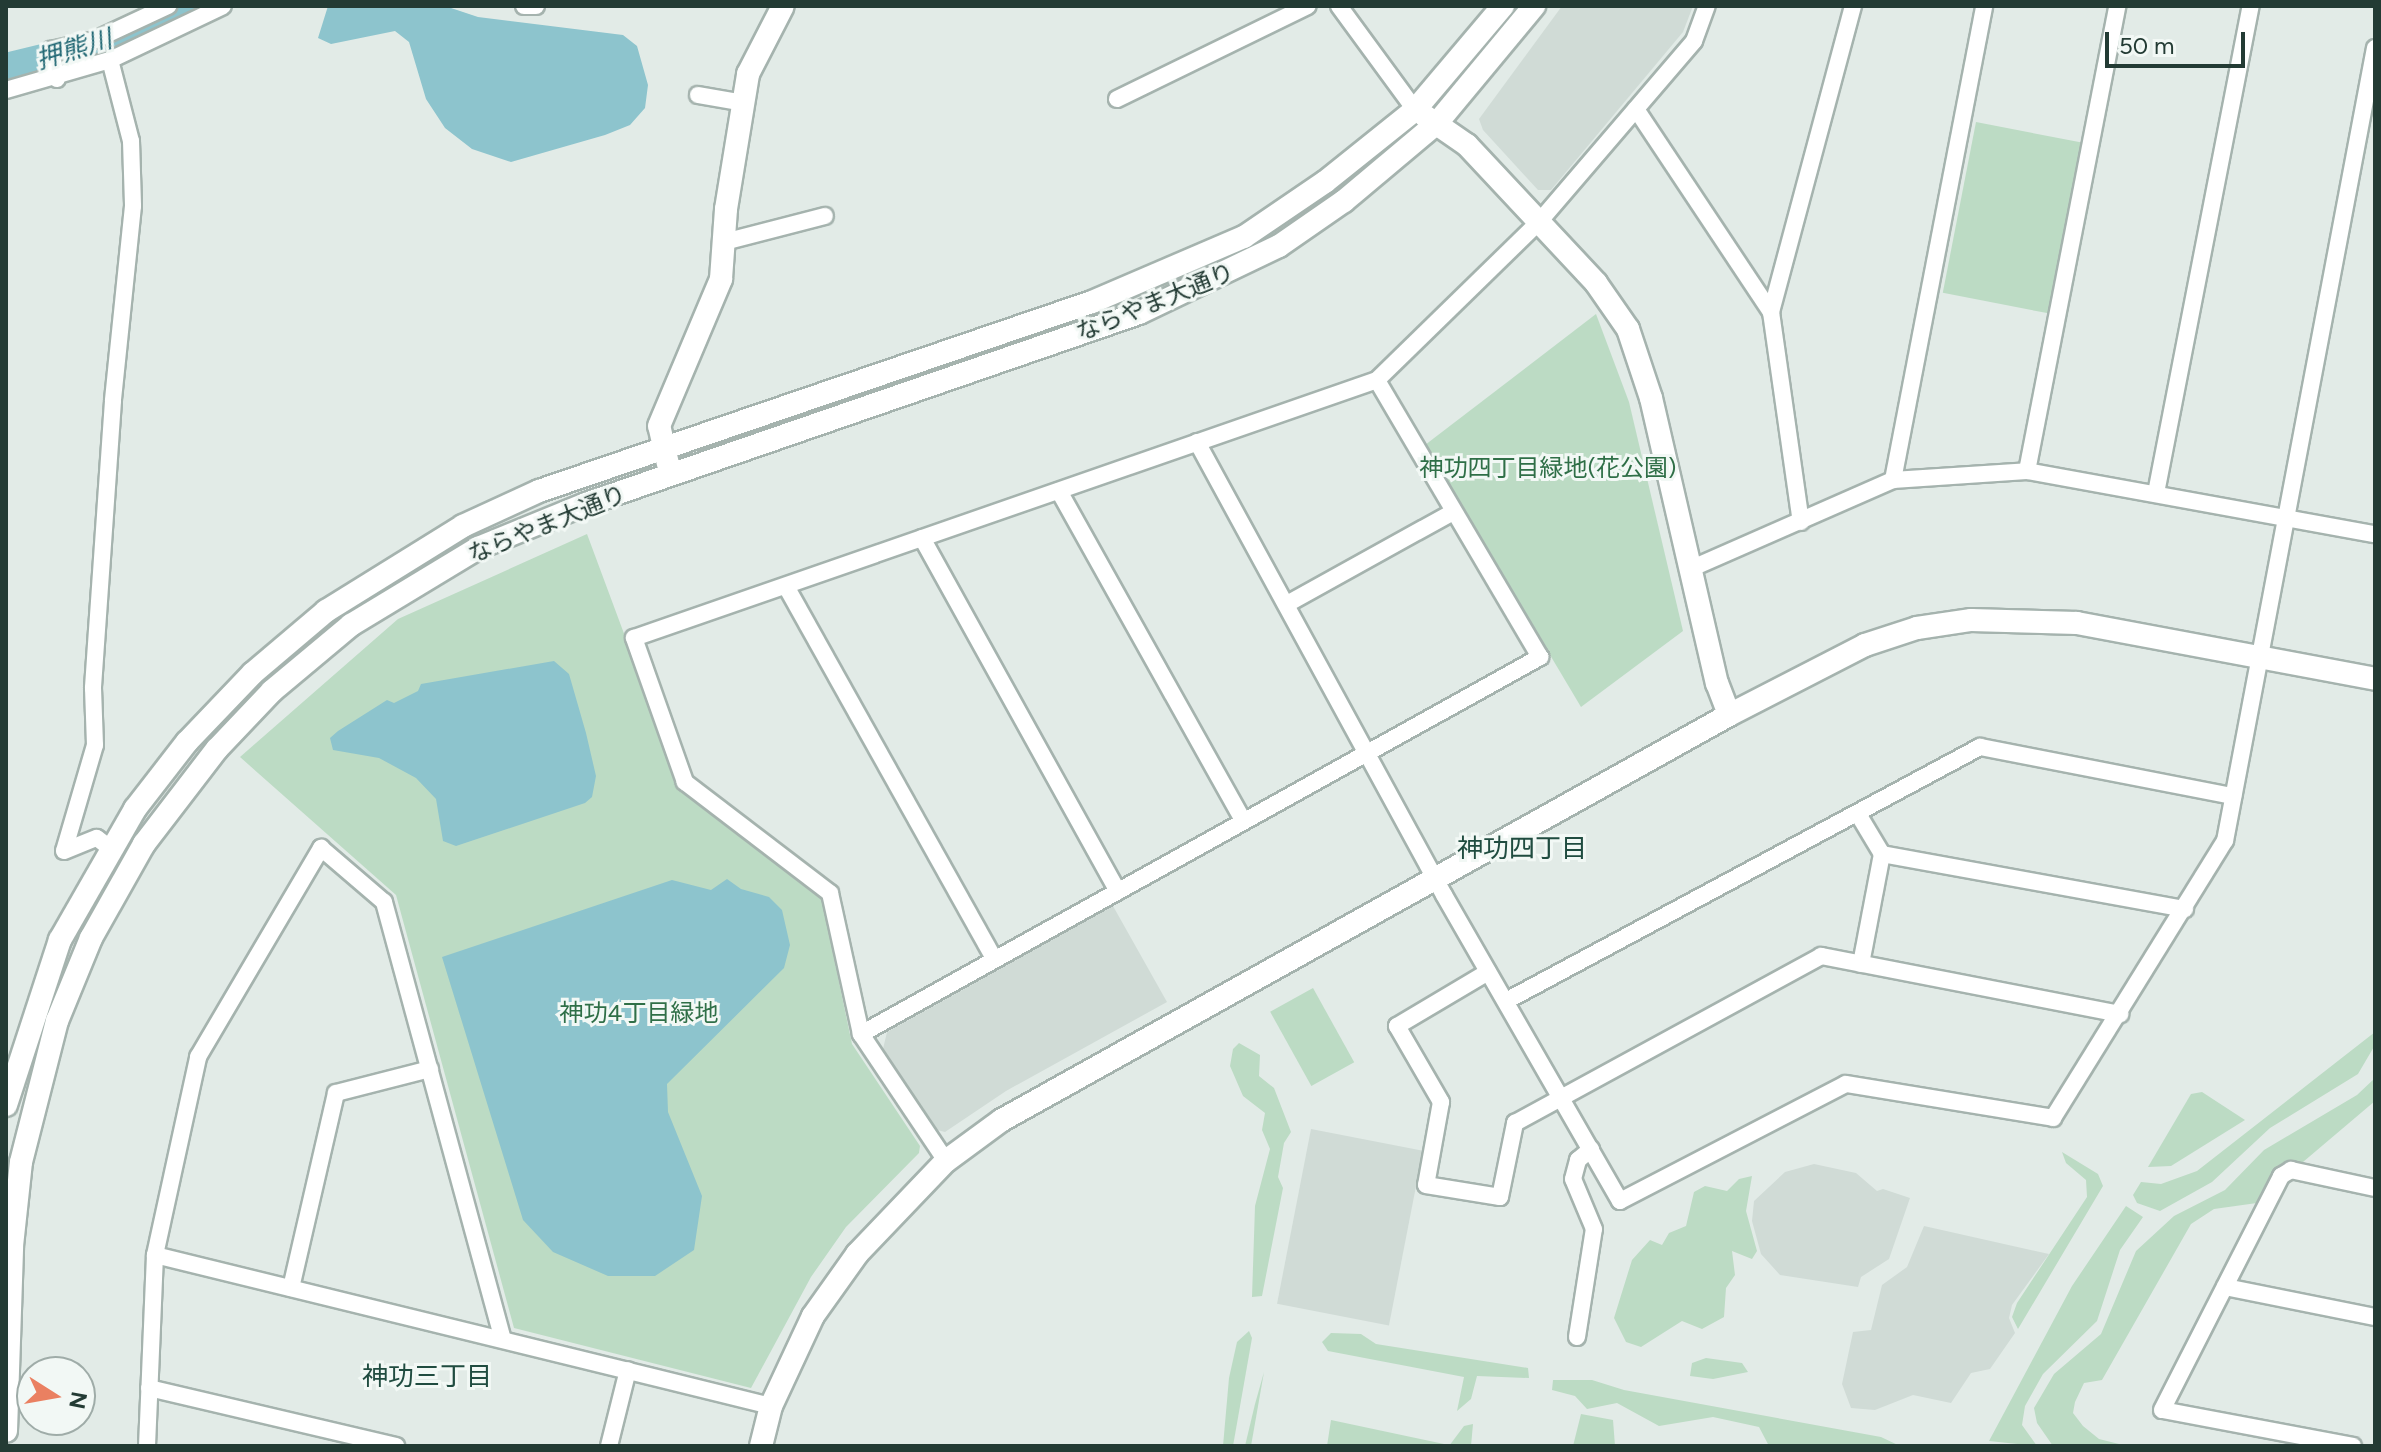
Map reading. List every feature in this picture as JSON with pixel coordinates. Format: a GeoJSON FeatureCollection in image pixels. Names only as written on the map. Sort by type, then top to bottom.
{"type":"FeatureCollection","features":[{"type":"Feature","properties":{"kind":"street"},"geometry":{"type":"LineString","coordinates":[[57,79],[51,50],[95,40],[168,6]]}},
{"type":"Feature","properties":{"kind":"street"},"geometry":{"type":"LineString","coordinates":[[6,90],[57,79],[110,60],[223,6]]}},
{"type":"Feature","properties":{"kind":"street"},"geometry":{"type":"LineString","coordinates":[[524,6],[536,6]]}},
{"type":"Feature","properties":{"kind":"street"},"geometry":{"type":"LineString","coordinates":[[671,477],[659,426],[711,309],[728,241],[726,209],[744,103],[758,49],[783,6]]}},
{"type":"Feature","properties":{"kind":"street"},"geometry":{"type":"LineString","coordinates":[[1117,99],[1308,6]]}},
{"type":"Feature","properties":{"kind":"street"},"geometry":{"type":"LineString","coordinates":[[1339,6],[1415,110],[1466,143],[1596,283],[1628,329],[1651,398],[1690,569],[1729,715]]}},
{"type":"Feature","properties":{"kind":"street","name":"ならやま大通り"},"geometry":{"type":"LineString","coordinates":[[6,1105],[60,940],[110,848],[187,742],[253,673],[326,611],[463,526],[539,491],[665,451],[1092,302],[1204,257],[1325,182],[1415,110],[1503,6]]}},
{"type":"Feature","properties":{"kind":"street","name":"ならやま大通り"},"geometry":{"type":"LineString","coordinates":[[6,1431],[12,1246],[31,1113],[57,1021],[91,938],[144,844],[217,749],[261,702],[351,625],[478,548],[1181,296],[1292,237],[1398,159],[1437,123],[1534,6]]}},
{"type":"Feature","properties":{"kind":"street"},"geometry":{"type":"LineString","coordinates":[[946,1161],[861,1034],[830,893],[685,782],[634,638],[787,588],[1377,380],[1539,222],[1694,41],[1707,6]]}},
{"type":"Feature","properties":{"kind":"street"},"geometry":{"type":"LineString","coordinates":[[1801,522],[1771,312],[1853,6]]}},
{"type":"Feature","properties":{"kind":"street"},"geometry":{"type":"LineString","coordinates":[[1893,480],[1984,6]]}},
{"type":"Feature","properties":{"kind":"street"},"geometry":{"type":"LineString","coordinates":[[2027,471],[2117,6]]}},
{"type":"Feature","properties":{"kind":"street"},"geometry":{"type":"LineString","coordinates":[[2156,493],[2251,6]]}},
{"type":"Feature","properties":{"kind":"street"},"geometry":{"type":"LineString","coordinates":[[1197,442],[1435,878],[1620,1201],[1846,1084],[2053,1118],[2225,841],[2375,48]]}},
{"type":"Feature","properties":{"kind":"street"},"geometry":{"type":"LineString","coordinates":[[110,60],[131,141],[133,206],[113,401],[93,688],[95,745],[64,851],[97,838],[110,848]]}},
{"type":"Feature","properties":{"kind":"street"},"geometry":{"type":"LineString","coordinates":[[698,95],[744,103]]}},
{"type":"Feature","properties":{"kind":"street"},"geometry":{"type":"LineString","coordinates":[[1636,109],[1771,312]]}},
{"type":"Feature","properties":{"kind":"street"},"geometry":{"type":"LineString","coordinates":[[728,241],[825,216]]}},
{"type":"Feature","properties":{"kind":"street"},"geometry":{"type":"LineString","coordinates":[[861,1034],[1242,819],[1368,754],[1540,657],[1377,380]]}},
{"type":"Feature","properties":{"kind":"street"},"geometry":{"type":"LineString","coordinates":[[1690,569],[1893,480],[2027,471],[2375,534]]}},
{"type":"Feature","properties":{"kind":"street"},"geometry":{"type":"LineString","coordinates":[[1059,491],[1242,819]]}},
{"type":"Feature","properties":{"kind":"street"},"geometry":{"type":"LineString","coordinates":[[1287,604],[1453,512]]}},
{"type":"Feature","properties":{"kind":"street"},"geometry":{"type":"LineString","coordinates":[[922,538],[1118,891]]}},
{"type":"Feature","properties":{"kind":"street"},"geometry":{"type":"LineString","coordinates":[[787,588],[994,958]]}},
{"type":"Feature","properties":{"kind":"street"},"geometry":{"type":"LineString","coordinates":[[761,1446],[771,1406],[813,1316],[857,1254],[946,1161],[1002,1120],[1729,715],[1865,645],[1917,628],[1971,620],[2077,623],[2375,679]]}},
{"type":"Feature","properties":{"kind":"street"},"geometry":{"type":"LineString","coordinates":[[1506,1001],[1980,747],[2233,796]]}},
{"type":"Feature","properties":{"kind":"street"},"geometry":{"type":"LineString","coordinates":[[1858,814],[1882,854],[1861,964]]}},
{"type":"Feature","properties":{"kind":"street"},"geometry":{"type":"LineString","coordinates":[[147,1446],[155,1255],[198,1057],[321,848],[384,902],[502,1337]]}},
{"type":"Feature","properties":{"kind":"street"},"geometry":{"type":"LineString","coordinates":[[1882,854],[2185,909]]}},
{"type":"Feature","properties":{"kind":"street"},"geometry":{"type":"LineString","coordinates":[[1488,972],[1397,1026],[1441,1102],[1426,1185],[1500,1197],[1515,1123],[1821,956],[2120,1014]]}},
{"type":"Feature","properties":{"kind":"street"},"geometry":{"type":"LineString","coordinates":[[291,1288],[336,1093],[430,1069]]}},
{"type":"Feature","properties":{"kind":"street"},"geometry":{"type":"LineString","coordinates":[[1577,1337],[1594,1229],[1573,1179],[1578,1160],[1591,1149]]}},
{"type":"Feature","properties":{"kind":"street"},"geometry":{"type":"LineString","coordinates":[[2353,1446],[2162,1410],[2281,1176],[2291,1170],[2375,1188]]}},
{"type":"Feature","properties":{"kind":"street"},"geometry":{"type":"LineString","coordinates":[[155,1255],[502,1337],[771,1406]]}},
{"type":"Feature","properties":{"kind":"street"},"geometry":{"type":"LineString","coordinates":[[2225,1287],[2375,1317]]}},
{"type":"Feature","properties":{"kind":"street"},"geometry":{"type":"LineString","coordinates":[[609,1446],[628,1370]]}},
{"type":"Feature","properties":{"kind":"street"},"geometry":{"type":"LineString","coordinates":[[149,1388],[396,1446]]}},
{"type":"Feature","properties":{"kind":"shaded area"},"geometry":{"type":"Polygon","coordinates":[[[1562,6],[1693,6],[1683,32],[1551,190],[1538,190],[1483,130],[1479,119],[1562,6]]]}},
{"type":"Feature","properties":{"kind":"shaded area"},"geometry":{"type":"Polygon","coordinates":[[[1113,906],[1167,1002],[1006,1091],[945,1132],[937,1130],[883,1049],[887,1032],[1113,906]]]}},
{"type":"Feature","properties":{"kind":"shaded area"},"geometry":{"type":"Polygon","coordinates":[[[1311,1129],[1423,1151],[1389,1325],[1277,1304],[1311,1129]]]}},
{"type":"Feature","properties":{"kind":"shaded area"},"geometry":{"type":"Polygon","coordinates":[[[1814,1164],[1856,1173],[1877,1191],[1883,1189],[1910,1198],[1889,1259],[1861,1277],[1858,1287],[1780,1275],[1761,1254],[1752,1221],[1754,1201],[1785,1172],[1814,1164]]]}},
{"type":"Feature","properties":{"kind":"shaded area"},"geometry":{"type":"Polygon","coordinates":[[[1924,1226],[2049,1254],[2012,1305],[2009,1318],[2015,1333],[1990,1369],[1971,1373],[1951,1403],[1913,1395],[1875,1410],[1851,1408],[1842,1384],[1853,1332],[1871,1330],[1882,1285],[1907,1267],[1924,1226]]]}},
{"type":"Feature","properties":{"kind":"green space"},"geometry":{"type":"Polygon","coordinates":[[[1976,122],[2083,143],[2050,314],[1943,293],[1976,122]]]}},
{"type":"Feature","properties":{"kind":"green space","name":"神功四丁目緑地(花公園)"},"geometry":{"type":"Polygon","coordinates":[[[1596,314],[1629,402],[1683,631],[1581,707],[1425,445],[1596,314]]]}},
{"type":"Feature","properties":{"kind":"green space","name":"神功4丁目緑地"},"geometry":{"type":"Polygon","coordinates":[[[587,534],[681,787],[821,896],[852,1044],[920,1146],[919,1153],[846,1227],[811,1277],[751,1388],[514,1328],[396,895],[240,757],[398,619],[587,534]]]}},
{"type":"Feature","properties":{"kind":"green space"},"geometry":{"type":"Polygon","coordinates":[[[1313,988],[1354,1062],[1311,1086],[1270,1012],[1313,988]]]}},
{"type":"Feature","properties":{"kind":"green space"},"geometry":{"type":"Polygon","coordinates":[[[2375,1032],[2375,1045],[2358,1074],[2270,1128],[2212,1182],[2160,1211],[2137,1203],[2133,1195],[2141,1182],[2161,1184],[2197,1171],[2375,1032]]]}},
{"type":"Feature","properties":{"kind":"green space"},"geometry":{"type":"Polygon","coordinates":[[[1239,1043],[1260,1055],[1259,1076],[1274,1088],[1291,1132],[1284,1143],[1278,1177],[1283,1188],[1262,1296],[1252,1297],[1255,1206],[1270,1149],[1262,1130],[1265,1113],[1243,1096],[1230,1066],[1233,1049],[1239,1043]]]}},
{"type":"Feature","properties":{"kind":"green space"},"geometry":{"type":"Polygon","coordinates":[[[2375,1078],[2375,1101],[2303,1162],[2275,1168],[2257,1203],[2214,1209],[2191,1224],[2102,1380],[2084,1383],[2075,1402],[2073,1413],[2083,1426],[2099,1439],[2127,1446],[2053,1446],[2037,1423],[2034,1408],[2054,1374],[2101,1334],[2136,1251],[2174,1216],[2225,1190],[2264,1150],[2357,1095],[2375,1078]]]}},
{"type":"Feature","properties":{"kind":"green space"},"geometry":{"type":"Polygon","coordinates":[[[2202,1092],[2245,1120],[2171,1166],[2148,1167],[2191,1094],[2202,1092]]]}},
{"type":"Feature","properties":{"kind":"green space"},"geometry":{"type":"Polygon","coordinates":[[[2062,1152],[2098,1174],[2103,1186],[2018,1329],[2012,1317],[2017,1303],[2087,1197],[2086,1180],[2066,1163],[2062,1152]]]}},
{"type":"Feature","properties":{"kind":"green space"},"geometry":{"type":"Polygon","coordinates":[[[1752,1176],[1746,1211],[1757,1251],[1752,1259],[1732,1251],[1735,1275],[1726,1288],[1724,1317],[1702,1329],[1682,1321],[1641,1347],[1626,1342],[1614,1318],[1632,1260],[1650,1240],[1662,1245],[1669,1233],[1686,1226],[1694,1192],[1705,1186],[1727,1191],[1739,1179],[1752,1176]]]}},
{"type":"Feature","properties":{"kind":"green space"},"geometry":{"type":"Polygon","coordinates":[[[2126,1206],[2143,1217],[2120,1250],[2097,1321],[2043,1374],[2025,1406],[2022,1425],[2037,1446],[1989,1441],[2072,1286],[2126,1206]]]}},
{"type":"Feature","properties":{"kind":"green space"},"geometry":{"type":"Polygon","coordinates":[[[1249,1331],[1252,1338],[1233,1446],[1223,1446],[1229,1378],[1237,1342],[1249,1331]]]}},
{"type":"Feature","properties":{"kind":"green space"},"geometry":{"type":"Polygon","coordinates":[[[1331,1333],[1361,1334],[1376,1344],[1528,1368],[1529,1378],[1477,1376],[1471,1399],[1457,1411],[1464,1377],[1328,1351],[1322,1342],[1331,1333]]]}},
{"type":"Feature","properties":{"kind":"green space"},"geometry":{"type":"Polygon","coordinates":[[[1706,1358],[1742,1363],[1748,1372],[1713,1379],[1690,1376],[1692,1363],[1706,1358]]]}},
{"type":"Feature","properties":{"kind":"green space"},"geometry":{"type":"Polygon","coordinates":[[[1264,1372],[1251,1446],[1245,1446],[1255,1404],[1264,1372]]]}},
{"type":"Feature","properties":{"kind":"green space"},"geometry":{"type":"Polygon","coordinates":[[[1553,1380],[1592,1380],[1624,1390],[1881,1437],[1900,1446],[1769,1446],[1759,1427],[1713,1417],[1659,1426],[1617,1403],[1587,1409],[1575,1396],[1552,1390],[1553,1380]]]}},
{"type":"Feature","properties":{"kind":"green space"},"geometry":{"type":"Polygon","coordinates":[[[1581,1414],[1613,1420],[1615,1446],[1573,1446],[1581,1414]]]}},
{"type":"Feature","properties":{"kind":"green space"},"geometry":{"type":"Polygon","coordinates":[[[1331,1420],[1444,1444],[1444,1446],[1327,1446],[1331,1420]]]}},
{"type":"Feature","properties":{"kind":"green space"},"geometry":{"type":"Polygon","coordinates":[[[1473,1424],[1471,1446],[1449,1446],[1464,1426],[1473,1424]]]}},
{"type":"Feature","properties":{"kind":"water"},"geometry":{"type":"Polygon","coordinates":[[[328,6],[445,6],[478,17],[623,35],[637,46],[648,85],[645,108],[630,125],[511,162],[472,149],[445,128],[426,99],[409,42],[395,31],[331,44],[318,38],[328,6]]]}},
{"type":"Feature","properties":{"kind":"water"},"geometry":{"type":"Polygon","coordinates":[[[554,661],[569,674],[596,776],[592,797],[585,803],[456,846],[443,841],[436,799],[416,778],[379,758],[333,750],[330,738],[338,731],[387,700],[394,703],[418,691],[421,684],[554,661]]]}},
{"type":"Feature","properties":{"kind":"water"},"geometry":{"type":"Polygon","coordinates":[[[727,879],[741,889],[769,897],[782,910],[790,945],[784,968],[667,1084],[668,1112],[702,1196],[694,1250],[655,1276],[608,1276],[553,1252],[523,1220],[442,957],[672,880],[711,890],[727,879]]]}},
{"type":"Feature","properties":{"kind":"waterway","name":"押熊川"},"geometry":{"type":"LineString","coordinates":[[6,70],[93,49],[184,6]]}},
{"type":"Feature","properties":{"kind":"district","name":"神功四丁目"},"geometry":{"type":"Point","coordinates":[1522,849]}},
{"type":"Feature","properties":{"kind":"district","name":"神功三丁目"},"geometry":{"type":"Point","coordinates":[427,1377]}}]}
